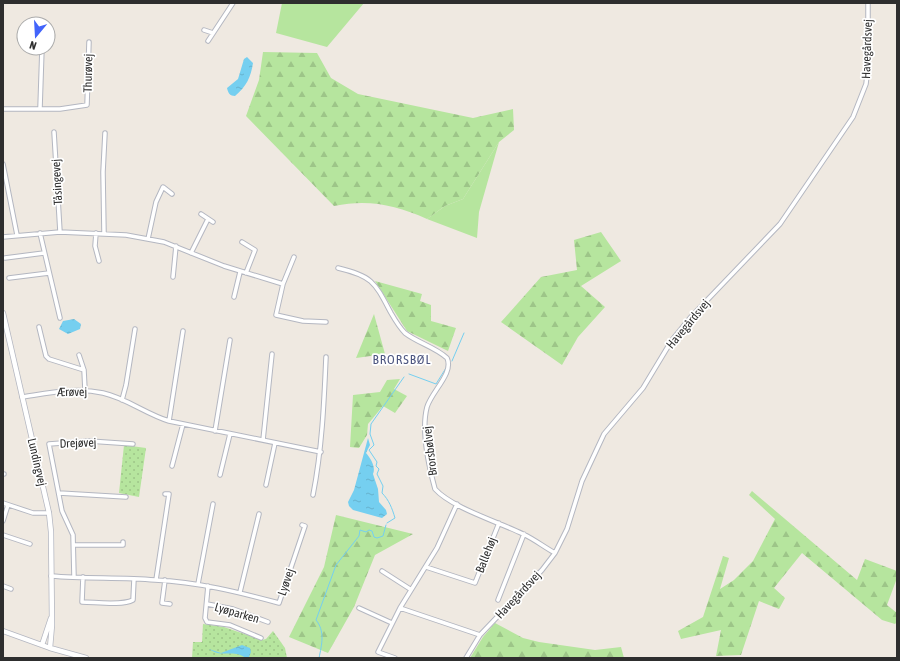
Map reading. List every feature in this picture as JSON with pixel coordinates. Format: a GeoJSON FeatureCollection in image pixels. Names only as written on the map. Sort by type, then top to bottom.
{"type":"FeatureCollection","features":[{"type":"Feature","properties":{"kind":"street"},"geometry":{"type":"LineString","coordinates":[[208,41],[233,3]]}},
{"type":"Feature","properties":{"kind":"street","name":"Havegårdsvej"},"geometry":{"type":"LineString","coordinates":[[466,658],[480,635],[542,570],[555,553],[567,529],[580,485],[604,434],[643,388],[672,340],[690,318],[780,224],[853,117],[866,84],[868,66],[868,3]]}},
{"type":"Feature","properties":{"kind":"street"},"geometry":{"type":"LineString","coordinates":[[204,30],[213,33]]}},
{"type":"Feature","properties":{"kind":"street","name":"Thurøvej"},"geometry":{"type":"LineString","coordinates":[[3,109],[60,109],[87,104],[89,42]]}},
{"type":"Feature","properties":{"kind":"street"},"geometry":{"type":"LineString","coordinates":[[40,108],[42,56]]}},
{"type":"Feature","properties":{"kind":"street","name":"Tåsingevej"},"geometry":{"type":"LineString","coordinates":[[54,132],[60,232]]}},
{"type":"Feature","properties":{"kind":"street"},"geometry":{"type":"LineString","coordinates":[[104,233],[103,179],[105,133]]}},
{"type":"Feature","properties":{"kind":"street"},"geometry":{"type":"LineString","coordinates":[[3,164],[17,235]]}},
{"type":"Feature","properties":{"kind":"street"},"geometry":{"type":"LineString","coordinates":[[148,239],[156,202],[163,187],[172,194]]}},
{"type":"Feature","properties":{"kind":"street"},"geometry":{"type":"LineString","coordinates":[[201,214],[213,222]]}},
{"type":"Feature","properties":{"kind":"street"},"geometry":{"type":"LineString","coordinates":[[191,253],[208,219]]}},
{"type":"Feature","properties":{"kind":"street"},"geometry":{"type":"LineString","coordinates":[[3,237],[60,232],[104,233],[148,239],[176,246],[240,272],[283,284]]}},
{"type":"Feature","properties":{"kind":"street"},"geometry":{"type":"LineString","coordinates":[[40,233],[60,318]]}},
{"type":"Feature","properties":{"kind":"street"},"geometry":{"type":"LineString","coordinates":[[96,233],[95,246],[99,261]]}},
{"type":"Feature","properties":{"kind":"street"},"geometry":{"type":"LineString","coordinates":[[242,242],[255,250],[246,273]]}},
{"type":"Feature","properties":{"kind":"street"},"geometry":{"type":"LineString","coordinates":[[173,277],[176,246]]}},
{"type":"Feature","properties":{"kind":"street"},"geometry":{"type":"LineString","coordinates":[[5,258],[44,253]]}},
{"type":"Feature","properties":{"kind":"street"},"geometry":{"type":"LineString","coordinates":[[294,257],[283,284],[276,315],[303,321],[326,322]]}},
{"type":"Feature","properties":{"kind":"street","name":"Brorsbølvej"},"geometry":{"type":"LineString","coordinates":[[338,268],[358,273],[369,279],[377,287],[398,324],[406,333],[447,358],[449,363],[448,370],[427,407],[427,451],[435,489],[440,494],[457,504],[524,534],[555,553]]}},
{"type":"Feature","properties":{"kind":"street"},"geometry":{"type":"LineString","coordinates":[[234,297],[240,272]]}},
{"type":"Feature","properties":{"kind":"street"},"geometry":{"type":"LineString","coordinates":[[9,278],[49,273]]}},
{"type":"Feature","properties":{"kind":"street","name":"Lundingvej"},"geometry":{"type":"LineString","coordinates":[[3,313],[49,513],[52,614],[50,648]]}},
{"type":"Feature","properties":{"kind":"street"},"geometry":{"type":"LineString","coordinates":[[39,327],[46,356],[49,359],[84,370]]}},
{"type":"Feature","properties":{"kind":"street"},"geometry":{"type":"LineString","coordinates":[[122,400],[126,385],[135,329]]}},
{"type":"Feature","properties":{"kind":"street"},"geometry":{"type":"LineString","coordinates":[[169,421],[183,330]]}},
{"type":"Feature","properties":{"kind":"street"},"geometry":{"type":"LineString","coordinates":[[215,430],[230,340]]}},
{"type":"Feature","properties":{"kind":"street"},"geometry":{"type":"LineString","coordinates":[[263,440],[272,354]]}},
{"type":"Feature","properties":{"kind":"street"},"geometry":{"type":"LineString","coordinates":[[80,355],[84,370],[85,390]]}},
{"type":"Feature","properties":{"kind":"street"},"geometry":{"type":"LineString","coordinates":[[313,495],[321,452],[324,418],[326,357]]}},
{"type":"Feature","properties":{"kind":"street","name":"Ærøvej"},"geometry":{"type":"LineString","coordinates":[[22,397],[66,390],[85,390],[104,393],[122,400],[153,416],[169,421],[321,452]]}},
{"type":"Feature","properties":{"kind":"street"},"geometry":{"type":"LineString","coordinates":[[172,466],[183,424]]}},
{"type":"Feature","properties":{"kind":"street"},"geometry":{"type":"LineString","coordinates":[[220,475],[230,434]]}},
{"type":"Feature","properties":{"kind":"street","name":"Drejøvej"},"geometry":{"type":"LineString","coordinates":[[74,577],[74,544],[62,511],[49,444],[89,441],[133,444]]}},
{"type":"Feature","properties":{"kind":"street"},"geometry":{"type":"LineString","coordinates":[[266,485],[275,443]]}},
{"type":"Feature","properties":{"kind":"street"},"geometry":{"type":"LineString","coordinates":[[59,493],[126,497]]}},
{"type":"Feature","properties":{"kind":"street"},"geometry":{"type":"LineString","coordinates":[[156,580],[168,494],[165,494]]}},
{"type":"Feature","properties":{"kind":"street"},"geometry":{"type":"LineString","coordinates":[[3,503],[33,513],[49,513]]}},
{"type":"Feature","properties":{"kind":"street"},"geometry":{"type":"LineString","coordinates":[[198,584],[213,504]]}},
{"type":"Feature","properties":{"kind":"street"},"geometry":{"type":"LineString","coordinates":[[395,658],[378,652],[410,589],[426,567],[444,534],[457,504]]}},
{"type":"Feature","properties":{"kind":"street"},"geometry":{"type":"LineString","coordinates":[[3,520],[8,505]]}},
{"type":"Feature","properties":{"kind":"street"},"geometry":{"type":"LineString","coordinates":[[240,592],[259,514]]}},
{"type":"Feature","properties":{"kind":"street","name":"Ballehøj"},"geometry":{"type":"LineString","coordinates":[[426,567],[475,584],[499,523]]}},
{"type":"Feature","properties":{"kind":"street","name":"Lyøvej"},"geometry":{"type":"LineString","coordinates":[[51,576],[165,580],[198,584],[240,592],[279,603],[305,526],[302,525]]}},
{"type":"Feature","properties":{"kind":"street"},"geometry":{"type":"LineString","coordinates":[[498,600],[524,534]]}},
{"type":"Feature","properties":{"kind":"street"},"geometry":{"type":"LineString","coordinates":[[3,535],[30,544]]}},
{"type":"Feature","properties":{"kind":"street"},"geometry":{"type":"LineString","coordinates":[[74,544],[122,546],[123,542]]}},
{"type":"Feature","properties":{"kind":"street"},"geometry":{"type":"LineString","coordinates":[[382,571],[410,589]]}},
{"type":"Feature","properties":{"kind":"street"},"geometry":{"type":"LineString","coordinates":[[83,577],[82,602],[128,603],[133,600],[134,579]]}},
{"type":"Feature","properties":{"kind":"street"},"geometry":{"type":"LineString","coordinates":[[165,580],[162,604],[170,604]]}},
{"type":"Feature","properties":{"kind":"street"},"geometry":{"type":"LineString","coordinates":[[3,586],[11,589]]}},
{"type":"Feature","properties":{"kind":"street","name":"Lyøparken"},"geometry":{"type":"LineString","coordinates":[[208,586],[207,622],[230,625],[261,638]]}},
{"type":"Feature","properties":{"kind":"street","name":"Lyøparken"},"geometry":{"type":"LineString","coordinates":[[207,604],[238,610],[268,622]]}},
{"type":"Feature","properties":{"kind":"street"},"geometry":{"type":"LineString","coordinates":[[359,608],[392,623]]}},
{"type":"Feature","properties":{"kind":"street"},"geometry":{"type":"LineString","coordinates":[[400,608],[480,635]]}},
{"type":"Feature","properties":{"kind":"street","name":"Lundingvej"},"geometry":{"type":"LineString","coordinates":[[42,645],[52,614]]}},
{"type":"Feature","properties":{"kind":"street"},"geometry":{"type":"LineString","coordinates":[[3,631],[50,648],[86,658]]}},
{"type":"Feature","properties":{"kind":"green space"},"geometry":{"type":"Polygon","coordinates":[[[282,3],[364,3],[327,47],[276,33],[282,3]]]}},
{"type":"Feature","properties":{"kind":"green space"},"geometry":{"type":"Polygon","coordinates":[[[263,52],[317,53],[331,78],[358,94],[473,118],[513,109],[514,130],[499,142],[463,199],[445,206],[427,219],[404,210],[370,203],[334,206],[246,116],[259,80],[263,52]]]}},
{"type":"Feature","properties":{"kind":"green space"},"geometry":{"type":"Polygon","coordinates":[[[499,142],[479,212],[477,238],[427,219],[445,206],[463,199],[499,142]]]}},
{"type":"Feature","properties":{"kind":"green space"},"geometry":{"type":"Polygon","coordinates":[[[601,232],[621,261],[581,286],[605,307],[578,337],[562,365],[501,322],[541,277],[577,270],[574,240],[601,232]]]}},
{"type":"Feature","properties":{"kind":"green space"},"geometry":{"type":"Polygon","coordinates":[[[375,281],[422,294],[420,301],[431,305],[431,321],[456,328],[448,351],[407,331],[375,281]]]}},
{"type":"Feature","properties":{"kind":"green space"},"geometry":{"type":"Polygon","coordinates":[[[374,314],[385,354],[356,358],[374,314]]]}},
{"type":"Feature","properties":{"kind":"green space"},"geometry":{"type":"Polygon","coordinates":[[[400,379],[394,389],[407,396],[395,413],[383,406],[368,424],[367,435],[359,448],[350,447],[353,395],[380,392],[387,380],[400,379]]]}},
{"type":"Feature","properties":{"kind":"green space"},"geometry":{"type":"Polygon","coordinates":[[[124,445],[146,448],[139,497],[119,493],[124,445]]]}},
{"type":"Feature","properties":{"kind":"green space"},"geometry":{"type":"Polygon","coordinates":[[[752,491],[857,580],[865,559],[897,571],[897,578],[887,605],[897,613],[897,622],[895,624],[882,620],[802,553],[774,588],[785,598],[779,609],[759,601],[741,655],[716,656],[721,630],[681,639],[678,631],[703,617],[723,556],[729,558],[720,589],[734,580],[753,561],[775,519],[749,495],[752,491]]]}},
{"type":"Feature","properties":{"kind":"green space"},"geometry":{"type":"Polygon","coordinates":[[[336,515],[413,534],[375,555],[354,607],[328,653],[289,637],[324,567],[336,515]]]}},
{"type":"Feature","properties":{"kind":"green space"},"geometry":{"type":"Polygon","coordinates":[[[495,623],[523,638],[539,642],[595,650],[621,647],[624,658],[470,658],[483,637],[495,623]]]}},
{"type":"Feature","properties":{"kind":"green space"},"geometry":{"type":"Polygon","coordinates":[[[203,624],[224,627],[262,640],[266,639],[273,631],[285,648],[287,658],[192,658],[193,642],[202,642],[203,624]]]}},
{"type":"Feature","properties":{"kind":"water"},"geometry":{"type":"Polygon","coordinates":[[[247,57],[253,63],[251,73],[239,93],[235,96],[231,95],[227,88],[238,79],[244,59],[247,57]]]}},
{"type":"Feature","properties":{"kind":"water"},"geometry":{"type":"Polygon","coordinates":[[[74,319],[81,324],[80,329],[68,334],[59,329],[63,321],[74,319]]]}},
{"type":"Feature","properties":{"kind":"water"},"geometry":{"type":"Polygon","coordinates":[[[368,438],[370,445],[366,453],[373,466],[373,474],[378,489],[379,502],[386,510],[387,514],[382,518],[353,510],[349,506],[348,502],[354,490],[368,438]]]}},
{"type":"Feature","properties":{"kind":"water"},"geometry":{"type":"Polygon","coordinates":[[[242,645],[250,648],[251,652],[249,657],[246,658],[236,654],[219,653],[214,652],[209,649],[221,653],[242,645]]]}},
{"type":"Feature","properties":{"kind":"waterway"},"geometry":{"type":"LineString","coordinates":[[452,361],[464,333]]}},
{"type":"Feature","properties":{"kind":"waterway"},"geometry":{"type":"LineString","coordinates":[[409,374],[436,384],[446,368]]}},
{"type":"Feature","properties":{"kind":"waterway"},"geometry":{"type":"LineString","coordinates":[[387,523],[395,518],[387,498],[382,493],[383,486],[377,474],[379,469],[376,466],[377,462],[369,450],[374,445],[370,434],[371,424],[404,377]]}},
{"type":"Feature","properties":{"kind":"waterway"},"geometry":{"type":"LineString","coordinates":[[319,658],[322,633],[316,620],[336,565],[359,536],[360,530],[366,532],[369,530],[372,531],[374,537],[377,538],[383,536],[386,525]]}},
{"type":"Feature","properties":{"kind":"district","name":"BRORSBØL"},"geometry":{"type":"Point","coordinates":[402,359]}}]}
